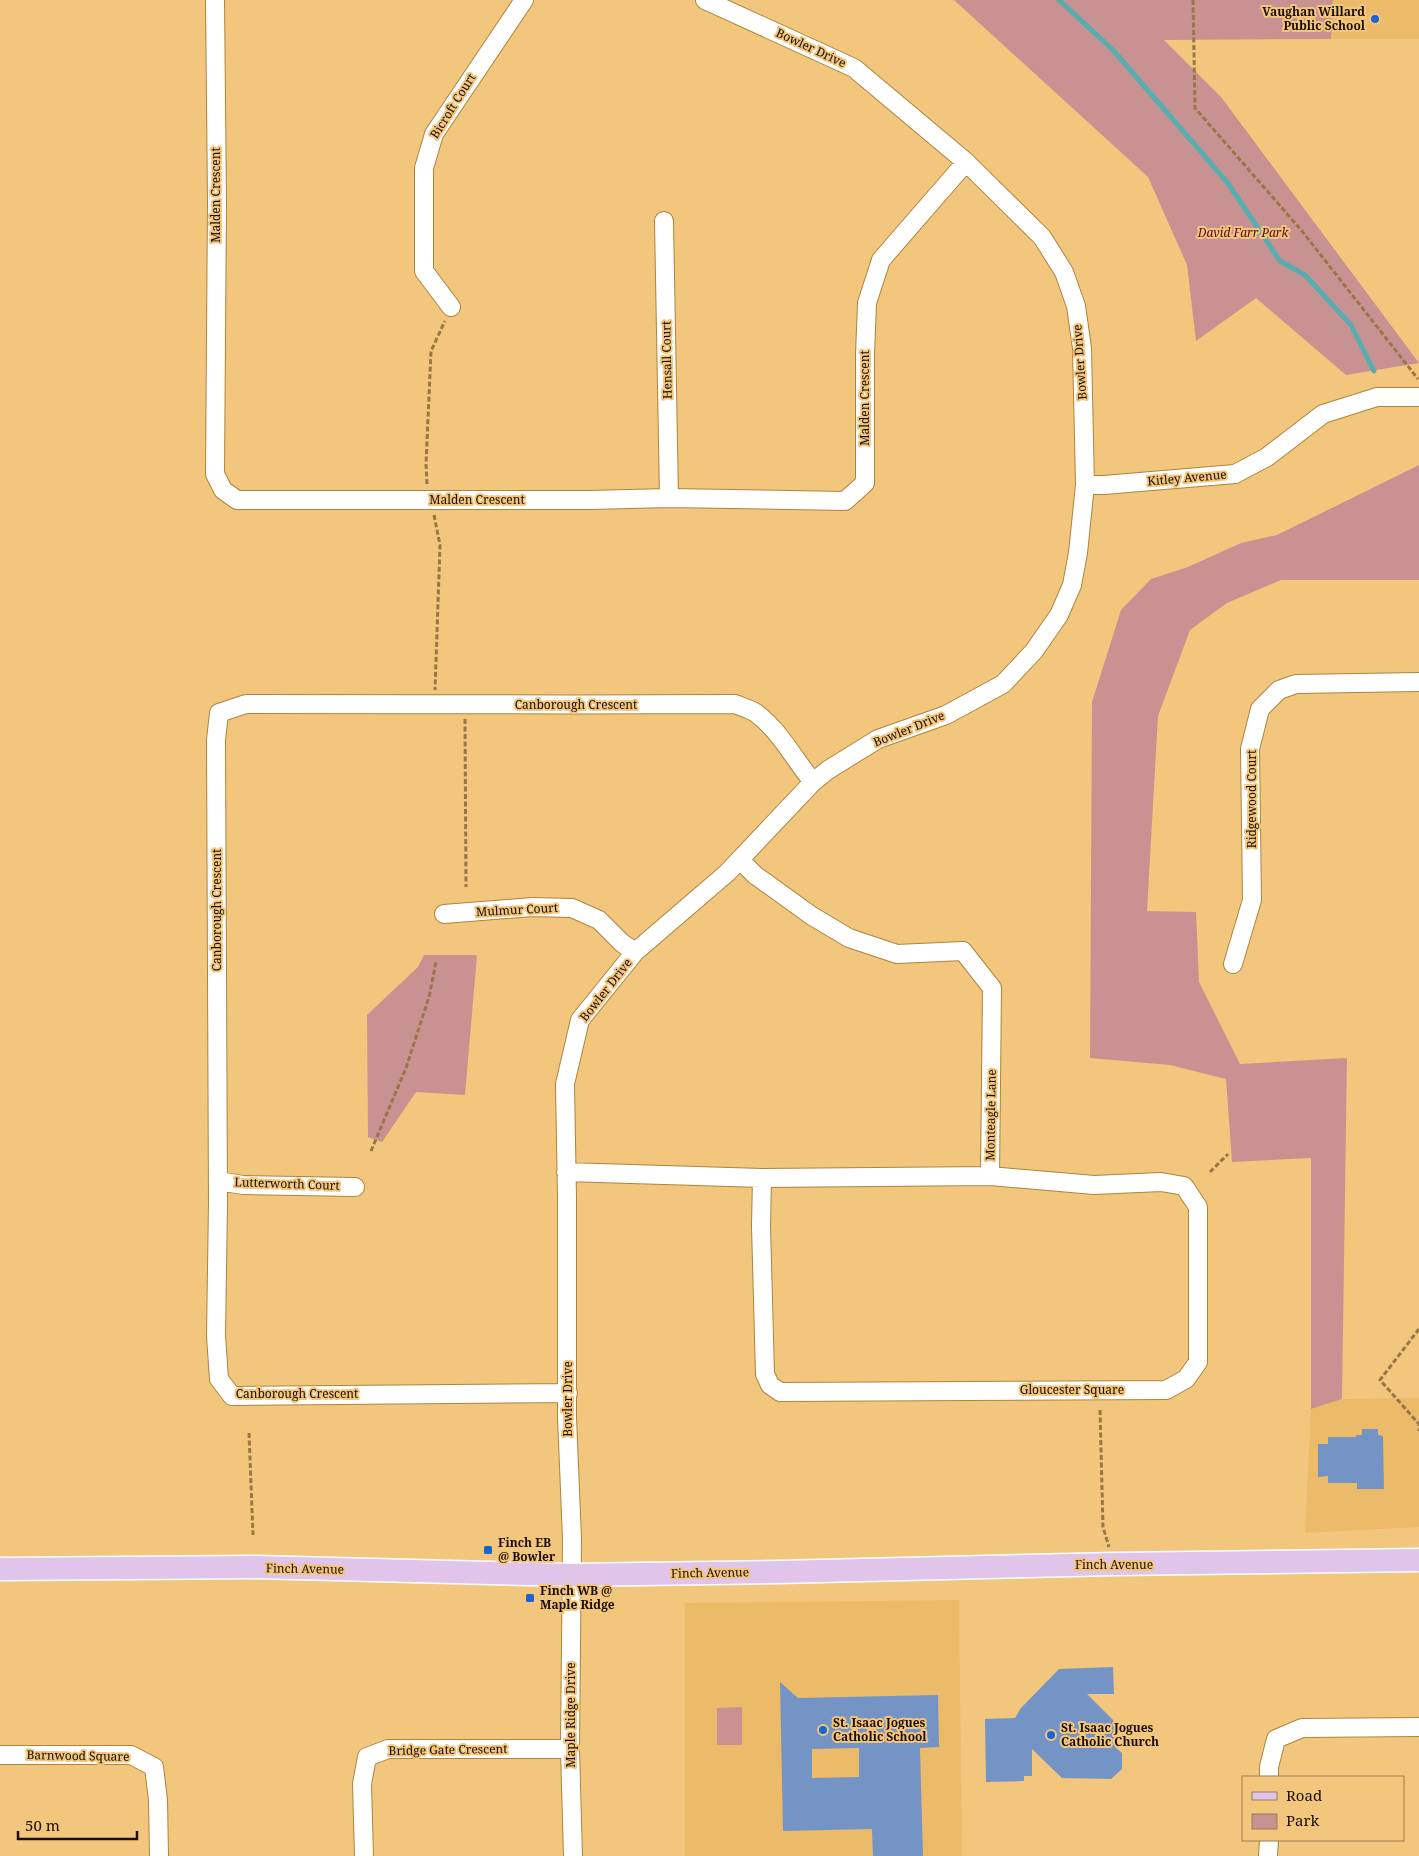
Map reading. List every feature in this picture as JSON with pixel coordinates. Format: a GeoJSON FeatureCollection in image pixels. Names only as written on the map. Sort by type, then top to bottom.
{"type":"FeatureCollection","features":[{"type":"Feature","properties":{"kind":"main road","name":"Finch Avenue"},"geometry":{"type":"LineString","coordinates":[[0,1569],[256,1568],[571,1575],[1419,1560]]}},
{"type":"Feature","properties":{"kind":"street","name":"Malden Crescent"},"geometry":{"type":"LineString","coordinates":[[215,0],[217,212],[215,474],[223,490],[236,500],[589,500],[669,498],[844,501],[865,484],[867,303],[881,260],[966,162]]}},
{"type":"Feature","properties":{"kind":"street","name":"Bicroft Court"},"geometry":{"type":"LineString","coordinates":[[451,307],[424,271],[424,168],[434,134],[524,0]]}},
{"type":"Feature","properties":{"kind":"street","name":"Bowler Drive"},"geometry":{"type":"LineString","coordinates":[[571,1575],[565,1084],[580,1020],[635,952],[727,873],[813,782],[828,770],[878,739],[946,715],[1002,684],[1034,651],[1059,615],[1072,585],[1078,553],[1085,485],[1082,348],[1076,306],[1064,272],[1042,237],[966,162],[854,68],[704,0]]}},
{"type":"Feature","properties":{"kind":"street","name":"Hensall Court"},"geometry":{"type":"LineString","coordinates":[[664,221],[669,498]]}},
{"type":"Feature","properties":{"kind":"street","name":"Kitley Avenue"},"geometry":{"type":"LineString","coordinates":[[1085,485],[1235,474],[1266,457],[1323,414],[1377,397],[1419,397]]}},
{"type":"Feature","properties":{"kind":"street","name":"Ridgewood Court"},"geometry":{"type":"LineString","coordinates":[[1233,964],[1252,900],[1250,748],[1260,710],[1279,690],[1296,684],[1419,682]]}},
{"type":"Feature","properties":{"kind":"street","name":"Canborough Crescent"},"geometry":{"type":"LineString","coordinates":[[568,1394],[232,1396],[219,1379],[216,1336],[218,1181],[216,740],[219,713],[246,704],[546,706],[735,704],[755,712],[775,731],[813,782]]}},
{"type":"Feature","properties":{"kind":"street","name":"Monteagle Lane"},"geometry":{"type":"LineString","coordinates":[[566,1172],[762,1178],[990,1176],[992,988],[963,951],[897,954],[850,938],[804,910],[755,875],[740,860]]}},
{"type":"Feature","properties":{"kind":"street","name":"Mulmur Court"},"geometry":{"type":"LineString","coordinates":[[444,914],[532,907],[572,908],[598,920],[622,943],[635,952]]}},
{"type":"Feature","properties":{"kind":"street","name":"Gloucester Square"},"geometry":{"type":"LineString","coordinates":[[762,1178],[761,1226],[765,1374],[770,1385],[780,1392],[1166,1390],[1186,1378],[1198,1362],[1198,1207],[1184,1186],[1162,1182],[1094,1186],[990,1176]]}},
{"type":"Feature","properties":{"kind":"street","name":"Lutterworth Court"},"geometry":{"type":"LineString","coordinates":[[218,1181],[243,1185],[355,1187]]}},
{"type":"Feature","properties":{"kind":"street","name":"Maple Ridge Drive"},"geometry":{"type":"LineString","coordinates":[[571,1575],[570,1749],[573,1856]]}},
{"type":"Feature","properties":{"kind":"street"},"geometry":{"type":"LineString","coordinates":[[1269,1776],[1269,1767],[1276,1739],[1302,1728],[1419,1727]]}},
{"type":"Feature","properties":{"kind":"street","name":"Bridge Gate Crescent"},"geometry":{"type":"LineString","coordinates":[[364,1856],[362,1784],[367,1757],[388,1749],[570,1749]]}},
{"type":"Feature","properties":{"kind":"street","name":"Barnwood Square"},"geometry":{"type":"LineString","coordinates":[[0,1755],[131,1755],[154,1767],[158,1800],[159,1856]]}},
{"type":"Feature","properties":{"kind":"street"},"geometry":{"type":"LineString","coordinates":[[1268,1856],[1269,1841]]}},
{"type":"Feature","properties":{"kind":"path"},"geometry":{"type":"LineString","coordinates":[[1193,0],[1195,108],[1302,231],[1418,379]]}},
{"type":"Feature","properties":{"kind":"path"},"geometry":{"type":"LineString","coordinates":[[465,704],[466,887]]}},
{"type":"Feature","properties":{"kind":"path"},"geometry":{"type":"LineString","coordinates":[[371,1150],[406,1068],[429,996],[436,962]]}},
{"type":"Feature","properties":{"kind":"path"},"geometry":{"type":"LineString","coordinates":[[1210,1172],[1228,1154]]}},
{"type":"Feature","properties":{"kind":"path"},"geometry":{"type":"LineString","coordinates":[[1419,1329],[1380,1380],[1419,1424],[1419,1431]]}},
{"type":"Feature","properties":{"kind":"path"},"geometry":{"type":"LineString","coordinates":[[1100,1410],[1103,1527],[1115,1564]]}},
{"type":"Feature","properties":{"kind":"path"},"geometry":{"type":"LineString","coordinates":[[249,1433],[253,1536]]}},
{"type":"Feature","properties":{"kind":"shaded area","name":"Vaughan Willard Public School"},"geometry":{"type":"Polygon","coordinates":[[[1333,0],[1419,0],[1419,39],[1331,39],[1333,0]]]}},
{"type":"Feature","properties":{"kind":"shaded area"},"geometry":{"type":"Polygon","coordinates":[[[1419,1398],[1419,1527],[1305,1533],[1311,1409],[1342,1399],[1419,1398]]]}},
{"type":"Feature","properties":{"kind":"shaded area","name":"St. Isaac Jogues Catholic School"},"geometry":{"type":"Polygon","coordinates":[[[959,1600],[962,1856],[685,1856],[685,1603],[959,1600]]]}},
{"type":"Feature","properties":{"kind":"green space","name":"David Farr Park"},"geometry":{"type":"Polygon","coordinates":[[[954,0],[1333,0],[1331,39],[1164,40],[1221,97],[1419,363],[1346,375],[1256,298],[1196,341],[1187,265],[1148,177],[954,0]]]}},
{"type":"Feature","properties":{"kind":"green space"},"geometry":{"type":"Polygon","coordinates":[[[1419,465],[1419,580],[1281,580],[1227,603],[1190,630],[1158,716],[1147,911],[1196,912],[1199,982],[1240,1064],[1347,1058],[1342,1399],[1311,1409],[1311,1158],[1232,1162],[1226,1079],[1170,1065],[1090,1058],[1092,702],[1121,610],[1151,579],[1188,567],[1241,543],[1277,535],[1419,465]]]}},
{"type":"Feature","properties":{"kind":"green space"},"geometry":{"type":"Polygon","coordinates":[[[424,955],[477,955],[465,1095],[416,1092],[382,1142],[368,1137],[367,1015],[418,967],[424,955]]]}},
{"type":"Feature","properties":{"kind":"green space"},"geometry":{"type":"Polygon","coordinates":[[[742,1707],[742,1745],[717,1745],[717,1708],[742,1707]]]}},
{"type":"Feature","properties":{"kind":"building"},"geometry":{"type":"Polygon","coordinates":[[[1362,1429],[1378,1429],[1378,1435],[1383,1436],[1384,1489],[1357,1489],[1357,1483],[1328,1483],[1328,1476],[1318,1477],[1318,1444],[1328,1444],[1328,1437],[1356,1437],[1356,1435],[1362,1435],[1362,1429]]]}},
{"type":"Feature","properties":{"kind":"building","name":"St. Isaac Jogues Catholic Church"},"geometry":{"type":"Polygon","coordinates":[[[1113,1667],[1114,1694],[1087,1694],[1116,1723],[1115,1747],[1122,1753],[1122,1769],[1111,1779],[1062,1778],[1032,1749],[1032,1776],[1024,1776],[1024,1781],[986,1782],[985,1719],[1015,1718],[1021,1708],[1059,1669],[1113,1667]]]}},
{"type":"Feature","properties":{"kind":"building"},"geometry":{"type":"Polygon","coordinates":[[[780,1682],[798,1698],[938,1695],[939,1747],[920,1748],[923,1856],[873,1856],[872,1829],[783,1831],[780,1682]],[[859,1748],[812,1749],[812,1778],[859,1777],[859,1748]]]}},
{"type":"Feature","properties":{"kind":"waterway"},"geometry":{"type":"LineString","coordinates":[[1059,0],[1113,50],[1227,182],[1280,261],[1305,275],[1351,325],[1374,371]]}},
{"type":"Feature","properties":{"kind":"place","name":"Vaughan Willard Public School"},"geometry":{"type":"Point","coordinates":[1375,19]}},
{"type":"Feature","properties":{"kind":"place","name":"Finch EB @ Bowler"},"geometry":{"type":"Point","coordinates":[488,1550]}},
{"type":"Feature","properties":{"kind":"place","name":"Finch WB @ Maple Ridge"},"geometry":{"type":"Point","coordinates":[530,1598]}},
{"type":"Feature","properties":{"kind":"place","name":"St. Isaac Jogues Catholic School"},"geometry":{"type":"Point","coordinates":[823,1730]}},
{"type":"Feature","properties":{"kind":"place","name":"St. Isaac Jogues Catholic Church"},"geometry":{"type":"Point","coordinates":[1051,1735]}}]}
